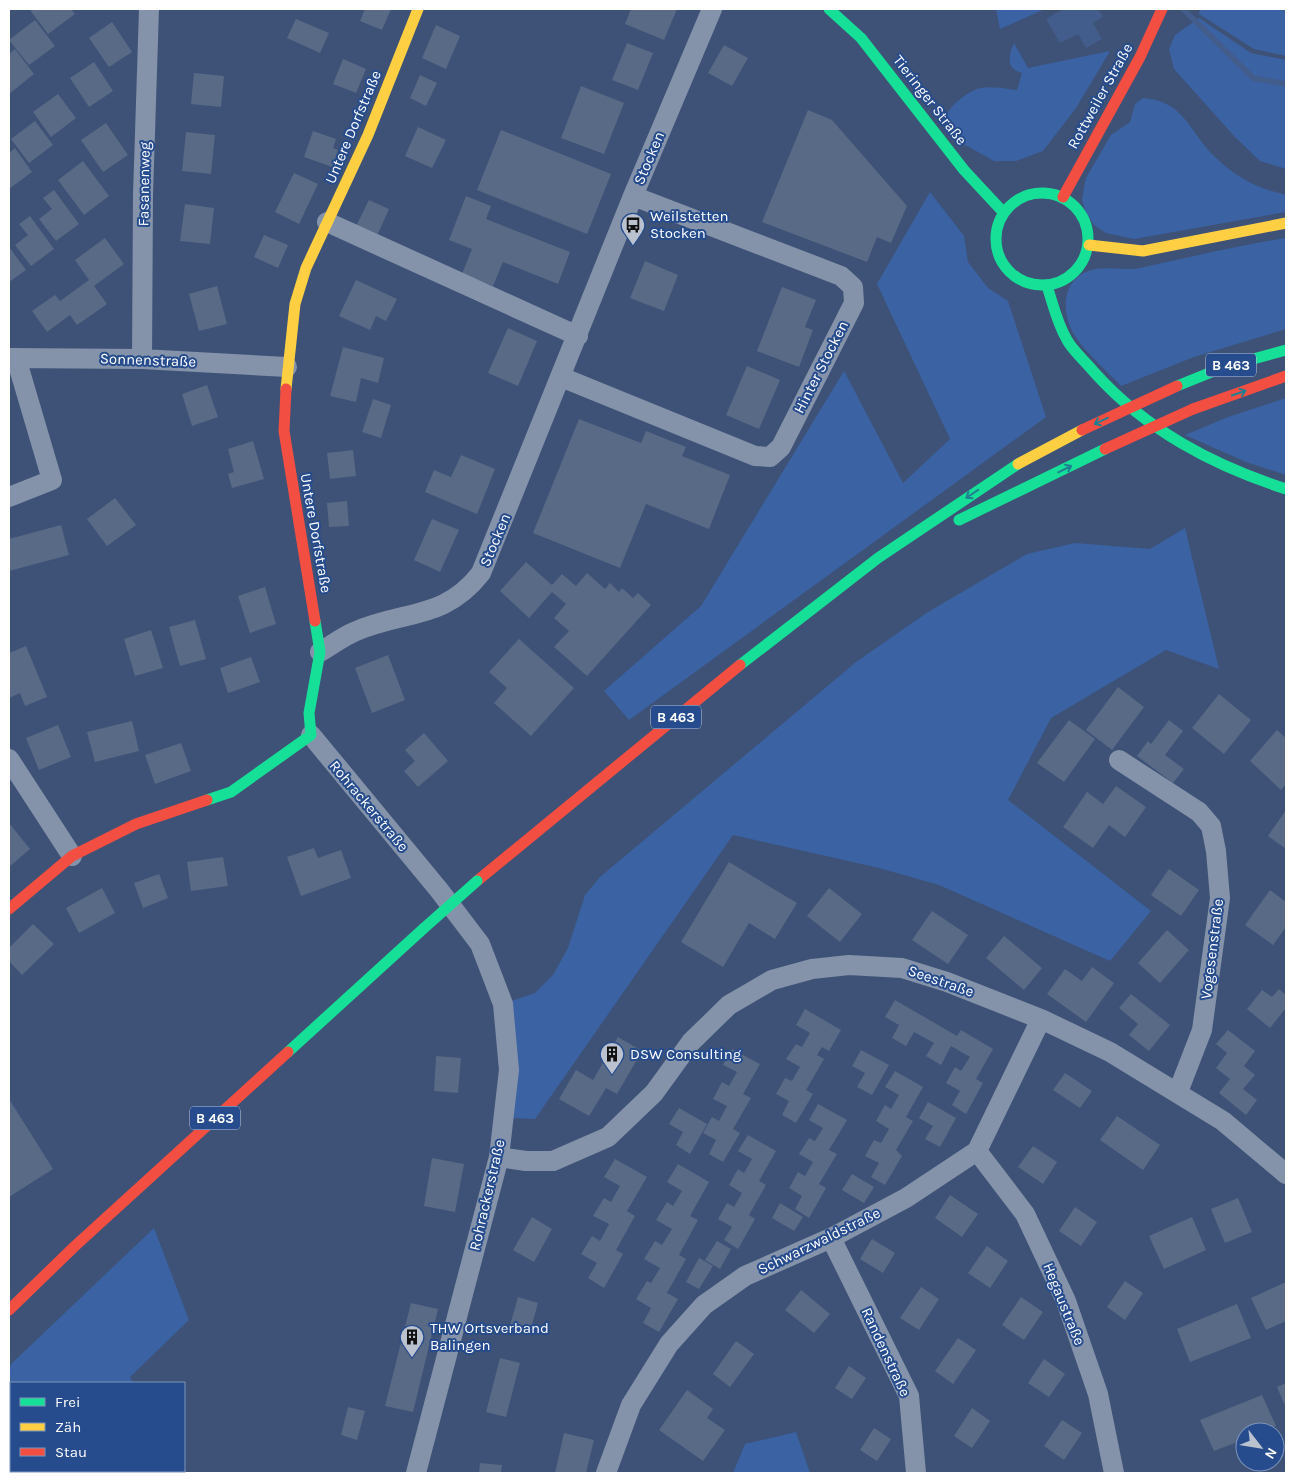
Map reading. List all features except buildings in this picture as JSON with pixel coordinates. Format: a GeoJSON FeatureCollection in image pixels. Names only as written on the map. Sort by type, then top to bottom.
{"type":"FeatureCollection","features":[{"type":"Feature","properties":{"kind":"main road","name":"Untere Dorfstraße"},"geometry":{"type":"LineString","coordinates":[[311,735],[309,713],[320,652],[284,431],[287,367],[295,304],[306,268],[368,134],[418,9]]}},
{"type":"Feature","properties":{"kind":"main road","name":"Tieringer Straße"},"geometry":{"type":"LineString","coordinates":[[829,9],[861,38],[964,170],[1004,213]]}},
{"type":"Feature","properties":{"kind":"main road","name":"Rottweiler Straße"},"geometry":{"type":"LineString","coordinates":[[1064,197],[1090,146],[1133,70],[1162,9]]}},
{"type":"Feature","properties":{"kind":"main road"},"geometry":{"type":"LineString","coordinates":[[1051,193],[1064,197],[1084,217],[1089,245],[1084,260],[1075,273],[1062,282],[1047,286],[1032,285],[1018,279],[1006,269],[999,256],[996,241],[998,226],[1004,213],[1013,203],[1025,196],[1051,193]]}},
{"type":"Feature","properties":{"kind":"main road"},"geometry":{"type":"LineString","coordinates":[[1089,245],[1143,251],[1286,223]]}},
{"type":"Feature","properties":{"kind":"main road"},"geometry":{"type":"LineString","coordinates":[[1047,286],[1067,340],[1102,384],[1139,417],[1180,444],[1222,466],[1286,489]]}},
{"type":"Feature","properties":{"kind":"main road","name":"B 463"},"geometry":{"type":"LineString","coordinates":[[9,1310],[76,1246],[478,881],[770,640],[878,558],[1012,467],[1082,430],[1177,386],[1224,367],[1286,350]]}},
{"type":"Feature","properties":{"kind":"main road","name":"B 463"},"geometry":{"type":"LineString","coordinates":[[878,558],[1193,409],[1286,376]]}},
{"type":"Feature","properties":{"kind":"main road"},"geometry":{"type":"LineString","coordinates":[[9,909],[72,856],[136,824],[231,792],[311,735]]}},
{"type":"Feature","properties":{"kind":"street","name":"Fasanenweg"},"geometry":{"type":"LineString","coordinates":[[142,359],[149,9]]}},
{"type":"Feature","properties":{"kind":"street","name":"Stocken"},"geometry":{"type":"LineString","coordinates":[[320,652],[354,632],[449,604],[468,590],[481,573],[578,336],[632,196],[712,9]]}},
{"type":"Feature","properties":{"kind":"street","name":"Hinter Stocken"},"geometry":{"type":"LineString","coordinates":[[561,377],[755,456],[770,457],[781,447],[854,303],[853,287],[842,276],[632,196]]}},
{"type":"Feature","properties":{"kind":"street"},"geometry":{"type":"LineString","coordinates":[[327,222],[578,336]]}},
{"type":"Feature","properties":{"kind":"street","name":"Sonnenstraße"},"geometry":{"type":"LineString","coordinates":[[13,358],[142,359],[287,367]]}},
{"type":"Feature","properties":{"kind":"street"},"geometry":{"type":"LineString","coordinates":[[9,497],[52,480],[13,358]]}},
{"type":"Feature","properties":{"kind":"street","name":"Rohrackerstraße"},"geometry":{"type":"LineString","coordinates":[[311,735],[439,890],[480,944],[503,1004],[509,1070],[499,1157],[416,1473]]}},
{"type":"Feature","properties":{"kind":"street"},"geometry":{"type":"LineString","coordinates":[[9,759],[72,856]]}},
{"type":"Feature","properties":{"kind":"street","name":"Vogesenstraße"},"geometry":{"type":"LineString","coordinates":[[1119,760],[1199,812],[1211,826],[1220,898],[1202,1030],[1178,1092]]}},
{"type":"Feature","properties":{"kind":"street","name":"Seestraße"},"geometry":{"type":"LineString","coordinates":[[499,1157],[553,1162],[608,1137],[654,1093],[691,1042],[730,1005],[772,980],[812,969],[849,965],[902,968],[947,982],[1042,1019],[1110,1052],[1178,1092],[1223,1121],[1286,1174]]}},
{"type":"Feature","properties":{"kind":"street"},"geometry":{"type":"LineString","coordinates":[[977,1151],[1042,1019]]}},
{"type":"Feature","properties":{"kind":"street","name":"Schwarzwaldstraße"},"geometry":{"type":"LineString","coordinates":[[606,1473],[631,1405],[669,1344],[704,1305],[745,1276],[831,1238],[906,1198],[977,1151]]}},
{"type":"Feature","properties":{"kind":"street","name":"Hegaustraße"},"geometry":{"type":"LineString","coordinates":[[977,1151],[1024,1214],[1066,1301],[1098,1394],[1114,1473]]}},
{"type":"Feature","properties":{"kind":"street","name":"Randenstraße"},"geometry":{"type":"LineString","coordinates":[[831,1238],[909,1396],[916,1473]]}},
{"type":"Feature","properties":{"kind":"shaded area"},"geometry":{"type":"Polygon","coordinates":[[[996,9],[1045,9],[1000,29],[996,9]]]}},
{"type":"Feature","properties":{"kind":"shaded area"},"geometry":{"type":"Polygon","coordinates":[[[1064,9],[1098,9],[1103,17],[1093,23],[1102,39],[1086,48],[1078,34],[1060,43],[1046,19],[1064,9]]]}},
{"type":"Feature","properties":{"kind":"shaded area"},"geometry":{"type":"Polygon","coordinates":[[[1200,9],[1286,9],[1286,56],[1254,49],[1199,14],[1200,9]]]}},
{"type":"Feature","properties":{"kind":"shaded area"},"geometry":{"type":"Polygon","coordinates":[[[1199,18],[1251,53],[1286,60],[1286,169],[1260,161],[1235,137],[1174,69],[1169,49],[1175,35],[1199,18]]]}},
{"type":"Feature","properties":{"kind":"shaded area"},"geometry":{"type":"Polygon","coordinates":[[[1014,43],[1028,68],[1110,51],[1076,108],[1043,151],[1016,161],[994,161],[960,142],[943,121],[953,105],[976,89],[990,87],[1017,90],[1022,73],[1011,65],[1010,53],[1014,43]]]}},
{"type":"Feature","properties":{"kind":"shaded area"},"geometry":{"type":"Polygon","coordinates":[[[1143,98],[1157,100],[1177,111],[1215,157],[1231,171],[1266,189],[1286,195],[1286,212],[1134,239],[1106,233],[1094,225],[1086,212],[1082,200],[1086,178],[1111,135],[1130,122],[1135,104],[1143,98]]]}},
{"type":"Feature","properties":{"kind":"shaded area"},"geometry":{"type":"Polygon","coordinates":[[[930,192],[964,236],[968,262],[988,288],[1008,301],[1046,417],[629,720],[604,691],[701,606],[844,371],[903,483],[950,439],[877,284],[930,192]]]}},
{"type":"Feature","properties":{"kind":"shaded area"},"geometry":{"type":"Polygon","coordinates":[[[1286,238],[1286,329],[1194,357],[1121,386],[1085,349],[1070,327],[1066,308],[1068,290],[1079,276],[1088,271],[1100,268],[1140,268],[1286,238]]]}},
{"type":"Feature","properties":{"kind":"shaded area"},"geometry":{"type":"Polygon","coordinates":[[[1286,398],[1286,475],[1246,462],[1185,435],[1228,417],[1286,398]]]}},
{"type":"Feature","properties":{"kind":"shaded area"},"geometry":{"type":"Polygon","coordinates":[[[1185,528],[1219,669],[1166,650],[1051,718],[1008,800],[1151,911],[1110,961],[939,885],[879,868],[733,835],[535,1119],[511,1118],[503,1004],[535,993],[553,975],[568,948],[585,895],[600,877],[856,662],[928,612],[1027,554],[1075,543],[1150,549],[1185,528]]]}},
{"type":"Feature","properties":{"kind":"shaded area"},"geometry":{"type":"Polygon","coordinates":[[[154,1228],[189,1320],[130,1377],[132,1382],[10,1382],[10,1472],[185,1471],[186,1473],[9,1473],[9,1366],[154,1228]]]}},
{"type":"Feature","properties":{"kind":"shaded area"},"geometry":{"type":"Polygon","coordinates":[[[796,1432],[810,1473],[733,1473],[745,1444],[796,1432]]]}},
{"type":"Feature","properties":{"kind":"waterway"},"geometry":{"type":"LineString","coordinates":[[1183,9],[1253,78],[1286,84]]}},
{"type":"Feature","properties":{"kind":"traffic: fast"},"geometry":{"type":"LineString","coordinates":[[829,9],[861,38],[964,170],[1004,213]]}},
{"type":"Feature","properties":{"kind":"traffic: fast"},"geometry":{"type":"LineString","coordinates":[[1042,193],[1060,196],[1075,206],[1085,221],[1088,239],[1085,257],[1075,272],[1060,282],[1042,285],[1024,282],[1009,272],[999,257],[996,239],[999,221],[1009,206],[1024,196],[1042,193]]}},
{"type":"Feature","properties":{"kind":"traffic: fast"},"geometry":{"type":"LineString","coordinates":[[1047,286],[1058,320],[1070,344],[1114,393],[1158,428],[1206,457],[1286,489]]}},
{"type":"Feature","properties":{"kind":"traffic: fast"},"geometry":{"type":"LineString","coordinates":[[1177,386],[1224,367],[1286,350]]}},
{"type":"Feature","properties":{"kind":"traffic: fast"},"geometry":{"type":"LineString","coordinates":[[959,520],[1105,449]]}},
{"type":"Feature","properties":{"kind":"traffic: fast"},"geometry":{"type":"LineString","coordinates":[[740,665],[878,558],[1018,464]]}},
{"type":"Feature","properties":{"kind":"traffic: fast"},"geometry":{"type":"LineString","coordinates":[[207,800],[231,792],[311,735],[309,713],[320,652],[315,621]]}},
{"type":"Feature","properties":{"kind":"traffic: fast"},"geometry":{"type":"LineString","coordinates":[[423,929],[477,881]]}},
{"type":"Feature","properties":{"kind":"traffic: fast"},"geometry":{"type":"LineString","coordinates":[[288,1052],[423,929]]}},
{"type":"Feature","properties":{"kind":"traffic: slow"},"geometry":{"type":"LineString","coordinates":[[286,389],[295,304],[306,268],[368,135],[418,9]]}},
{"type":"Feature","properties":{"kind":"traffic: slow"},"geometry":{"type":"LineString","coordinates":[[1089,245],[1143,251],[1286,223]]}},
{"type":"Feature","properties":{"kind":"traffic: slow"},"geometry":{"type":"LineString","coordinates":[[1018,464],[1082,430]]}},
{"type":"Feature","properties":{"kind":"traffic: jam"},"geometry":{"type":"LineString","coordinates":[[1063,197],[1140,57],[1162,9]]}},
{"type":"Feature","properties":{"kind":"traffic: jam"},"geometry":{"type":"LineString","coordinates":[[1193,409],[1286,376]]}},
{"type":"Feature","properties":{"kind":"traffic: jam"},"geometry":{"type":"LineString","coordinates":[[1082,430],[1177,386]]}},
{"type":"Feature","properties":{"kind":"traffic: jam"},"geometry":{"type":"LineString","coordinates":[[286,389],[284,431],[315,621]]}},
{"type":"Feature","properties":{"kind":"traffic: jam"},"geometry":{"type":"LineString","coordinates":[[1105,449],[1193,409]]}},
{"type":"Feature","properties":{"kind":"traffic: jam"},"geometry":{"type":"LineString","coordinates":[[477,881],[740,665]]}},
{"type":"Feature","properties":{"kind":"traffic: jam"},"geometry":{"type":"LineString","coordinates":[[9,909],[72,856],[136,824],[207,800]]}},
{"type":"Feature","properties":{"kind":"traffic: jam"},"geometry":{"type":"LineString","coordinates":[[9,1310],[75,1246],[288,1052]]}},
{"type":"Feature","properties":{"kind":"place","name":"Weilstetten Stocken"},"geometry":{"type":"Point","coordinates":[633,246]}},
{"type":"Feature","properties":{"kind":"place","name":"DSW Consulting"},"geometry":{"type":"Point","coordinates":[612,1075]}},
{"type":"Feature","properties":{"kind":"place","name":"THW Ortsverband Balingen"},"geometry":{"type":"Point","coordinates":[412,1358]}}]}
